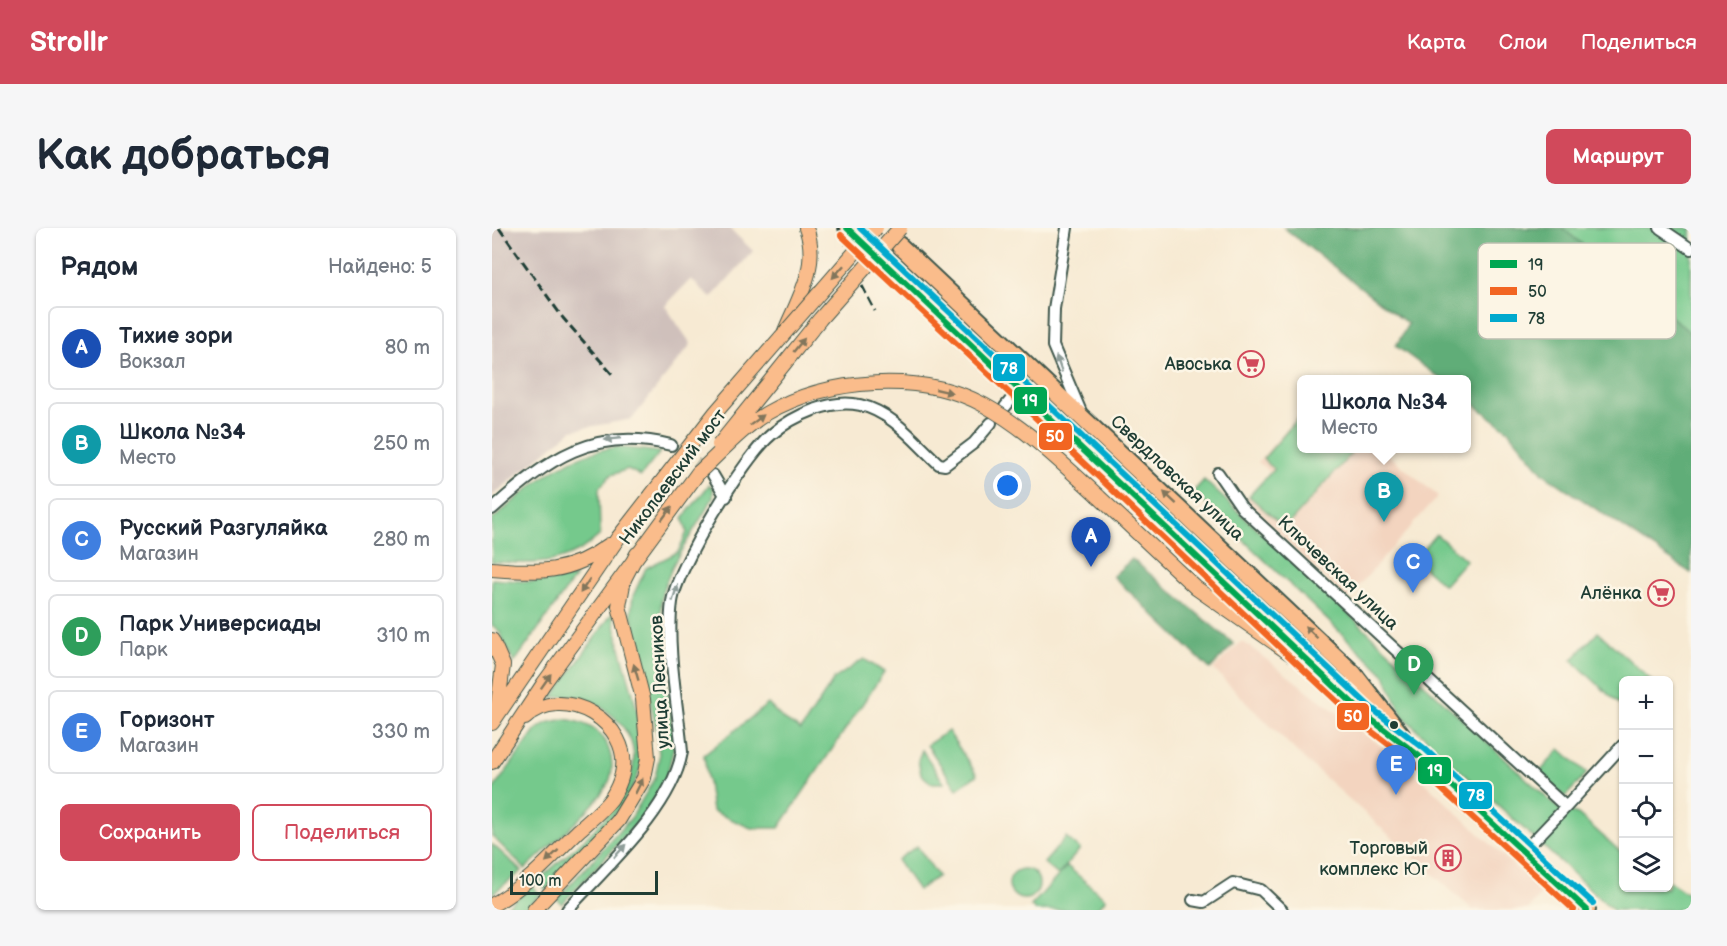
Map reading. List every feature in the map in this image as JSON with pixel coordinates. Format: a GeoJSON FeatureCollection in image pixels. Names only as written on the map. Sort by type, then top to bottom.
{"type":"FeatureCollection","features":[{"type":"Feature","properties":{"kind":"highway","name":"Свердловская улица"},"geometry":{"type":"LineString","coordinates":[[901,237],[981,320],[1353,673],[1415,753]]}},
{"type":"Feature","properties":{"kind":"highway","name":"Свердловская улица"},"geometry":{"type":"LineString","coordinates":[[882,264],[1364,714],[1415,753],[1587,910]]}},
{"type":"Feature","properties":{"kind":"main road"},"geometry":{"type":"LineString","coordinates":[[784,333],[812,267],[810,238],[806,228]]}},
{"type":"Feature","properties":{"kind":"main road","name":"Николаевский мост"},"geometry":{"type":"LineString","coordinates":[[494,720],[618,538],[716,412],[876,228]]}},
{"type":"Feature","properties":{"kind":"main road","name":"Николаевский мост"},"geometry":{"type":"LineString","coordinates":[[492,762],[637,554],[698,473],[820,319],[901,237]]}},
{"type":"Feature","properties":{"kind":"main road"},"geometry":{"type":"LineString","coordinates":[[698,473],[767,413],[803,397],[835,387],[876,382],[949,392],[983,405],[1052,455],[1196,588],[1331,682]]}},
{"type":"Feature","properties":{"kind":"main road"},"geometry":{"type":"LineString","coordinates":[[492,569],[525,573],[568,567],[591,558],[618,538]]}},
{"type":"Feature","properties":{"kind":"main road"},"geometry":{"type":"LineString","coordinates":[[534,910],[618,821],[644,778],[648,758],[645,710],[619,606],[624,579],[637,554]]}},
{"type":"Feature","properties":{"kind":"main road"},"geometry":{"type":"LineString","coordinates":[[492,639],[503,665],[494,720]]}},
{"type":"Feature","properties":{"kind":"main road"},"geometry":{"type":"LineString","coordinates":[[492,905],[535,871],[609,801],[622,773],[623,753],[615,735],[606,721],[587,710],[573,706],[550,705],[534,710],[514,730]]}},
{"type":"Feature","properties":{"kind":"street"},"geometry":{"type":"LineString","coordinates":[[1067,228],[1054,309],[1053,346],[1064,376],[1084,417]]}},
{"type":"Feature","properties":{"kind":"street"},"geometry":{"type":"LineString","coordinates":[[1660,228],[1691,249]]}},
{"type":"Feature","properties":{"kind":"street"},"geometry":{"type":"LineString","coordinates":[[1005,407],[1018,392]]}},
{"type":"Feature","properties":{"kind":"street","name":"улица Лесников"},"geometry":{"type":"LineString","coordinates":[[567,910],[655,810],[679,770],[682,752],[671,631],[672,600],[683,570],[726,497],[747,463],[771,434],[793,420],[818,409],[857,404],[880,410],[939,464],[945,465],[974,443],[991,423]]}},
{"type":"Feature","properties":{"kind":"street"},"geometry":{"type":"LineString","coordinates":[[492,509],[522,482],[558,456],[582,447],[623,438],[639,438],[671,445]]}},
{"type":"Feature","properties":{"kind":"street","name":"Ключевская улица"},"geometry":{"type":"LineString","coordinates":[[1218,473],[1242,508],[1570,803]]}},
{"type":"Feature","properties":{"kind":"street"},"geometry":{"type":"LineString","coordinates":[[713,476],[726,497]]}},
{"type":"Feature","properties":{"kind":"street"},"geometry":{"type":"LineString","coordinates":[[1523,852],[1619,749]]}},
{"type":"Feature","properties":{"kind":"street"},"geometry":{"type":"LineString","coordinates":[[1193,900],[1204,902],[1233,883],[1261,890],[1282,910]]}},
{"type":"Feature","properties":{"kind":"shaded area"},"geometry":{"type":"Polygon","coordinates":[[[492,228],[729,228],[753,251],[711,298],[691,279],[665,306],[691,344],[632,419],[572,430],[492,496],[492,228]]]}},
{"type":"Feature","properties":{"kind":"shaded area"},"geometry":{"type":"Polygon","coordinates":[[[1297,418],[1297,453],[1386,453],[1438,496],[1347,599],[1243,502],[1270,472],[1258,462],[1297,418]]]}},
{"type":"Feature","properties":{"kind":"shaded area"},"geometry":{"type":"Polygon","coordinates":[[[1242,641],[1410,768],[1542,893],[1528,910],[1473,910],[1301,756],[1213,669],[1242,641]]]}},
{"type":"Feature","properties":{"kind":"green space"},"geometry":{"type":"Polygon","coordinates":[[[1284,228],[1562,228],[1580,243],[1478,243],[1478,339],[1676,339],[1676,321],[1679,323],[1691,334],[1691,573],[1544,474],[1508,430],[1471,402],[1471,375],[1436,375],[1396,346],[1408,324],[1284,228]]]}},
{"type":"Feature","properties":{"kind":"green space"},"geometry":{"type":"Polygon","coordinates":[[[1562,228],[1691,228],[1691,334],[1676,321],[1676,243],[1580,243],[1562,228]]]}},
{"type":"Feature","properties":{"kind":"green space"},"geometry":{"type":"Polygon","coordinates":[[[1297,420],[1297,453],[1351,454],[1285,528],[1249,496],[1274,469],[1263,459],[1297,420]]]}},
{"type":"Feature","properties":{"kind":"green space"},"geometry":{"type":"Polygon","coordinates":[[[617,447],[660,452],[641,476],[628,469],[611,475],[599,488],[600,535],[575,553],[562,558],[536,563],[492,562],[492,520],[549,473],[564,464],[597,451],[617,447]]]}},
{"type":"Feature","properties":{"kind":"green space"},"geometry":{"type":"Polygon","coordinates":[[[1204,480],[1558,808],[1578,814],[1619,850],[1619,892],[1673,892],[1673,884],[1691,896],[1691,910],[1613,910],[1402,715],[1385,675],[1193,492],[1204,480]]]}},
{"type":"Feature","properties":{"kind":"green space"},"geometry":{"type":"Polygon","coordinates":[[[709,485],[713,487],[713,498],[674,563],[662,592],[660,619],[674,746],[666,780],[639,821],[562,904],[557,899],[632,817],[655,778],[659,758],[658,737],[631,613],[633,596],[646,568],[678,552],[687,532],[683,518],[709,485]]]}},
{"type":"Feature","properties":{"kind":"green space"},"geometry":{"type":"Polygon","coordinates":[[[1436,534],[1466,560],[1444,585],[1414,559],[1436,534]]]}},
{"type":"Feature","properties":{"kind":"green space"},"geometry":{"type":"Polygon","coordinates":[[[1132,559],[1234,644],[1210,669],[1113,576],[1132,559]]]}},
{"type":"Feature","properties":{"kind":"green space"},"geometry":{"type":"Polygon","coordinates":[[[575,577],[514,663],[499,631],[492,625],[492,579],[534,582],[575,577]]]}},
{"type":"Feature","properties":{"kind":"green space"},"geometry":{"type":"Polygon","coordinates":[[[613,612],[617,637],[639,722],[642,757],[638,774],[630,791],[604,828],[546,890],[539,880],[596,828],[614,807],[628,785],[634,762],[630,739],[607,711],[593,702],[578,697],[552,698],[613,612]]]}},
{"type":"Feature","properties":{"kind":"green space"},"geometry":{"type":"Polygon","coordinates":[[[1598,632],[1647,676],[1619,676],[1619,704],[1572,660],[1598,632]]]}},
{"type":"Feature","properties":{"kind":"green space"},"geometry":{"type":"Polygon","coordinates":[[[864,659],[884,672],[779,828],[751,828],[712,811],[704,755],[768,704],[783,719],[801,730],[834,679],[864,659]]]}},
{"type":"Feature","properties":{"kind":"green space"},"geometry":{"type":"Polygon","coordinates":[[[565,719],[585,724],[601,735],[610,755],[612,767],[610,779],[585,813],[525,869],[492,836],[492,791],[536,730],[546,723],[565,719]]]}},
{"type":"Feature","properties":{"kind":"green space"},"geometry":{"type":"Polygon","coordinates":[[[948,731],[977,775],[957,789],[927,745],[948,731]]]}},
{"type":"Feature","properties":{"kind":"green space"},"geometry":{"type":"Polygon","coordinates":[[[1560,749],[1587,773],[1565,797],[1539,773],[1560,749]]]}},
{"type":"Feature","properties":{"kind":"green space"},"geometry":{"type":"Polygon","coordinates":[[[922,750],[944,783],[931,783],[921,774],[918,760],[922,750]]]}},
{"type":"Feature","properties":{"kind":"green space"},"geometry":{"type":"Polygon","coordinates":[[[1066,837],[1080,849],[1058,875],[1044,863],[1066,837]]]}},
{"type":"Feature","properties":{"kind":"green space"},"geometry":{"type":"Polygon","coordinates":[[[492,844],[522,871],[492,894],[492,844]]]}},
{"type":"Feature","properties":{"kind":"green space"},"geometry":{"type":"Polygon","coordinates":[[[917,846],[938,876],[918,890],[897,860],[917,846]]]}},
{"type":"Feature","properties":{"kind":"green space"},"geometry":{"type":"Polygon","coordinates":[[[1067,866],[1106,899],[1096,910],[1035,910],[1031,906],[1067,866]]]}},
{"type":"Feature","properties":{"kind":"green space"},"geometry":{"type":"Polygon","coordinates":[[[1024,869],[1035,873],[1039,884],[1035,895],[1024,899],[1013,895],[1009,884],[1013,873],[1024,869]]]}},
{"type":"Feature","properties":{"kind":"green space"},"geometry":{"type":"Polygon","coordinates":[[[532,886],[540,895],[523,910],[503,910],[532,886]]]}},
{"type":"Feature","properties":{"kind":"tunnel"},"geometry":{"type":"LineString","coordinates":[[671,445],[709,471]]}},
{"type":"Feature","properties":{"kind":"railway"},"geometry":{"type":"LineString","coordinates":[[499,228],[563,318],[613,375]]}},
{"type":"Feature","properties":{"kind":"railway"},"geometry":{"type":"LineString","coordinates":[[839,228],[846,245]]}},
{"type":"Feature","properties":{"kind":"railway"},"geometry":{"type":"LineString","coordinates":[[862,286],[875,311]]}},
{"type":"Feature","properties":{"kind":"transit line","name":"19"},"geometry":{"type":"LineString","coordinates":[[847,228],[1364,714],[1419,756],[1587,910]]}},
{"type":"Feature","properties":{"kind":"transit line","name":"78"},"geometry":{"type":"LineString","coordinates":[[860,228],[1370,707],[1425,749],[1593,903]]}},
{"type":"Feature","properties":{"kind":"transit line","name":"50"},"geometry":{"type":"LineString","coordinates":[[841,235],[1358,721],[1413,763],[1574,910]]}},
{"type":"Feature","properties":{"kind":"place","name":"Авоська"},"geometry":{"type":"Point","coordinates":[1251,364]}},
{"type":"Feature","properties":{"kind":"place","name":"Школа №34"},"geometry":{"type":"Point","coordinates":[1384,522]}},
{"type":"Feature","properties":{"kind":"place","name":"Тихие зори"},"geometry":{"type":"Point","coordinates":[1091,567]}},
{"type":"Feature","properties":{"kind":"place","name":"Русский Разгуляйка"},"geometry":{"type":"Point","coordinates":[1413,593]}},
{"type":"Feature","properties":{"kind":"place","name":"Алёнка"},"geometry":{"type":"Point","coordinates":[1661,593]}},
{"type":"Feature","properties":{"kind":"place","name":"Парк Универсиады"},"geometry":{"type":"Point","coordinates":[1414,695]}},
{"type":"Feature","properties":{"kind":"place","name":"Горизонт"},"geometry":{"type":"Point","coordinates":[1396,795]}},
{"type":"Feature","properties":{"kind":"place","name":"Торговый комплекс Юг"},"geometry":{"type":"Point","coordinates":[1448,858]}}]}
